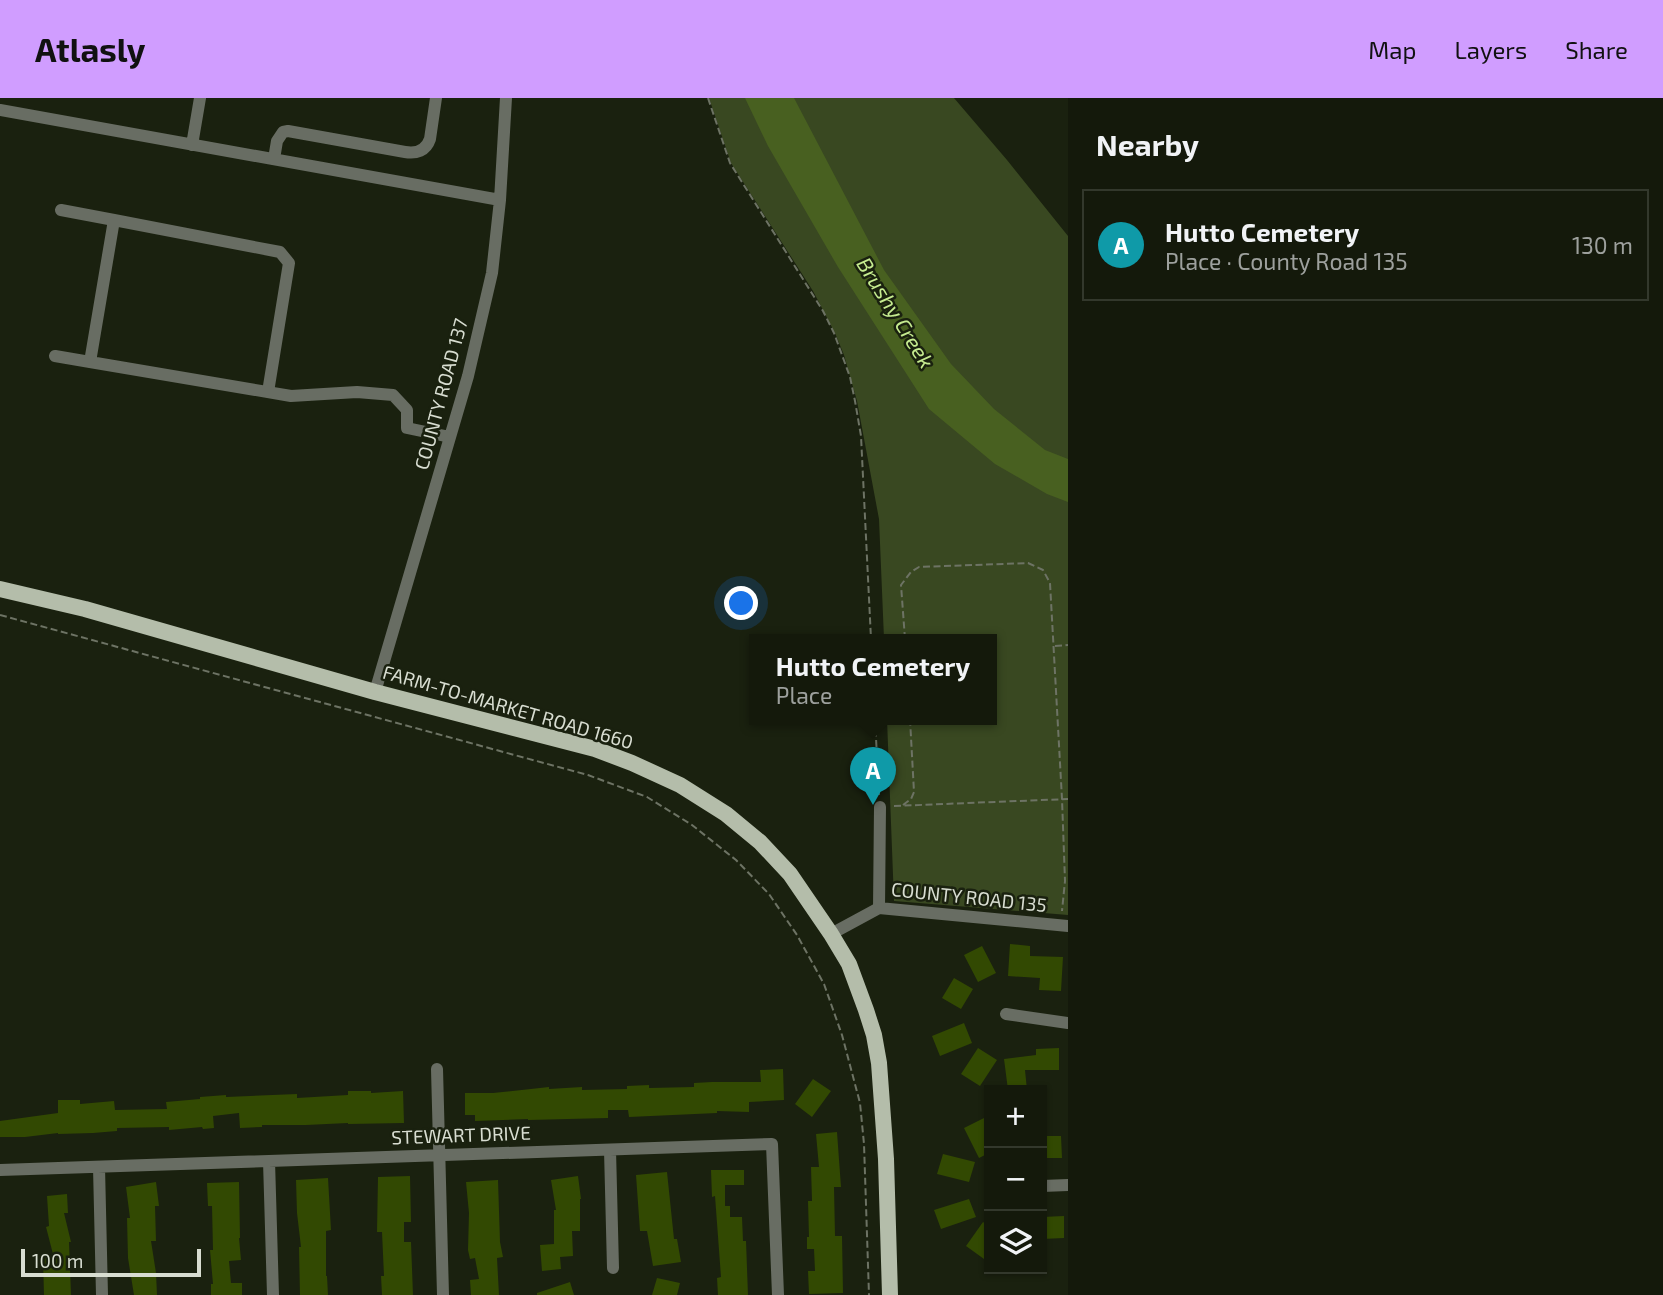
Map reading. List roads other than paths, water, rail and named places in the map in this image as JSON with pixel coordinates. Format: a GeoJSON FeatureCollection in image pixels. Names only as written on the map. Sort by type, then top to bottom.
{"type":"FeatureCollection","features":[{"type":"Feature","properties":{"kind":"main road","name":"FARM-TO-MARKET ROAD 1660"},"geometry":{"type":"LineString","coordinates":[[0,589],[85,609],[376,692],[596,749],[680,785],[714,806],[760,842],[790,874],[849,964],[874,1035],[879,1063],[886,1159],[890,1295]]}},
{"type":"Feature","properties":{"kind":"street"},"geometry":{"type":"LineString","coordinates":[[192,145],[200,98]]}},
{"type":"Feature","properties":{"kind":"street"},"geometry":{"type":"LineString","coordinates":[[274,159],[279,136],[288,131],[405,152],[419,152],[428,145],[430,139],[436,98]]}},
{"type":"Feature","properties":{"kind":"street","name":"COUNTY ROAD 137"},"geometry":{"type":"LineString","coordinates":[[376,692],[468,376],[492,273],[500,200],[506,98]]}},
{"type":"Feature","properties":{"kind":"street"},"geometry":{"type":"LineString","coordinates":[[0,110],[500,200]]}},
{"type":"Feature","properties":{"kind":"street"},"geometry":{"type":"LineString","coordinates":[[61,209],[280,253],[289,263],[268,392]]}},
{"type":"Feature","properties":{"kind":"street"},"geometry":{"type":"LineString","coordinates":[[90,362],[114,220]]}},
{"type":"Feature","properties":{"kind":"street"},"geometry":{"type":"LineString","coordinates":[[55,356],[290,396],[357,392],[393,395],[407,410],[407,428],[450,437]]}},
{"type":"Feature","properties":{"kind":"street"},"geometry":{"type":"LineString","coordinates":[[879,908],[880,807]]}},
{"type":"Feature","properties":{"kind":"street","name":"COUNTY ROAD 135"},"geometry":{"type":"LineString","coordinates":[[831,934],[879,908],[1065,926]]}},
{"type":"Feature","properties":{"kind":"street"},"geometry":{"type":"LineString","coordinates":[[1006,1014],[1068,1023]]}},
{"type":"Feature","properties":{"kind":"street"},"geometry":{"type":"LineString","coordinates":[[437,1069],[443,1295]]}},
{"type":"Feature","properties":{"kind":"street","name":"STEWART DRIVE"},"geometry":{"type":"LineString","coordinates":[[0,1170],[772,1144],[778,1295]]}},
{"type":"Feature","properties":{"kind":"street"},"geometry":{"type":"LineString","coordinates":[[610,1150],[613,1268]]}},
{"type":"Feature","properties":{"kind":"street"},"geometry":{"type":"LineString","coordinates":[[270,1161],[273,1295]]}},
{"type":"Feature","properties":{"kind":"street"},"geometry":{"type":"LineString","coordinates":[[99,1167],[102,1295]]}},
{"type":"Feature","properties":{"kind":"street"},"geometry":{"type":"LineString","coordinates":[[1047,1186],[1068,1185]]}},
{"type":"Feature","properties":{"kind":"water","name":"Brushy Creek"},"geometry":{"type":"Polygon","coordinates":[[[745,98],[794,98],[884,270],[951,364],[994,409],[1045,450],[1068,459],[1068,502],[1047,494],[995,464],[929,409],[838,267],[768,146],[745,98]]]}},
{"type":"Feature","properties":{"kind":"place","name":"Hutto Cemetery"},"geometry":{"type":"Point","coordinates":[873,805]}}]}
